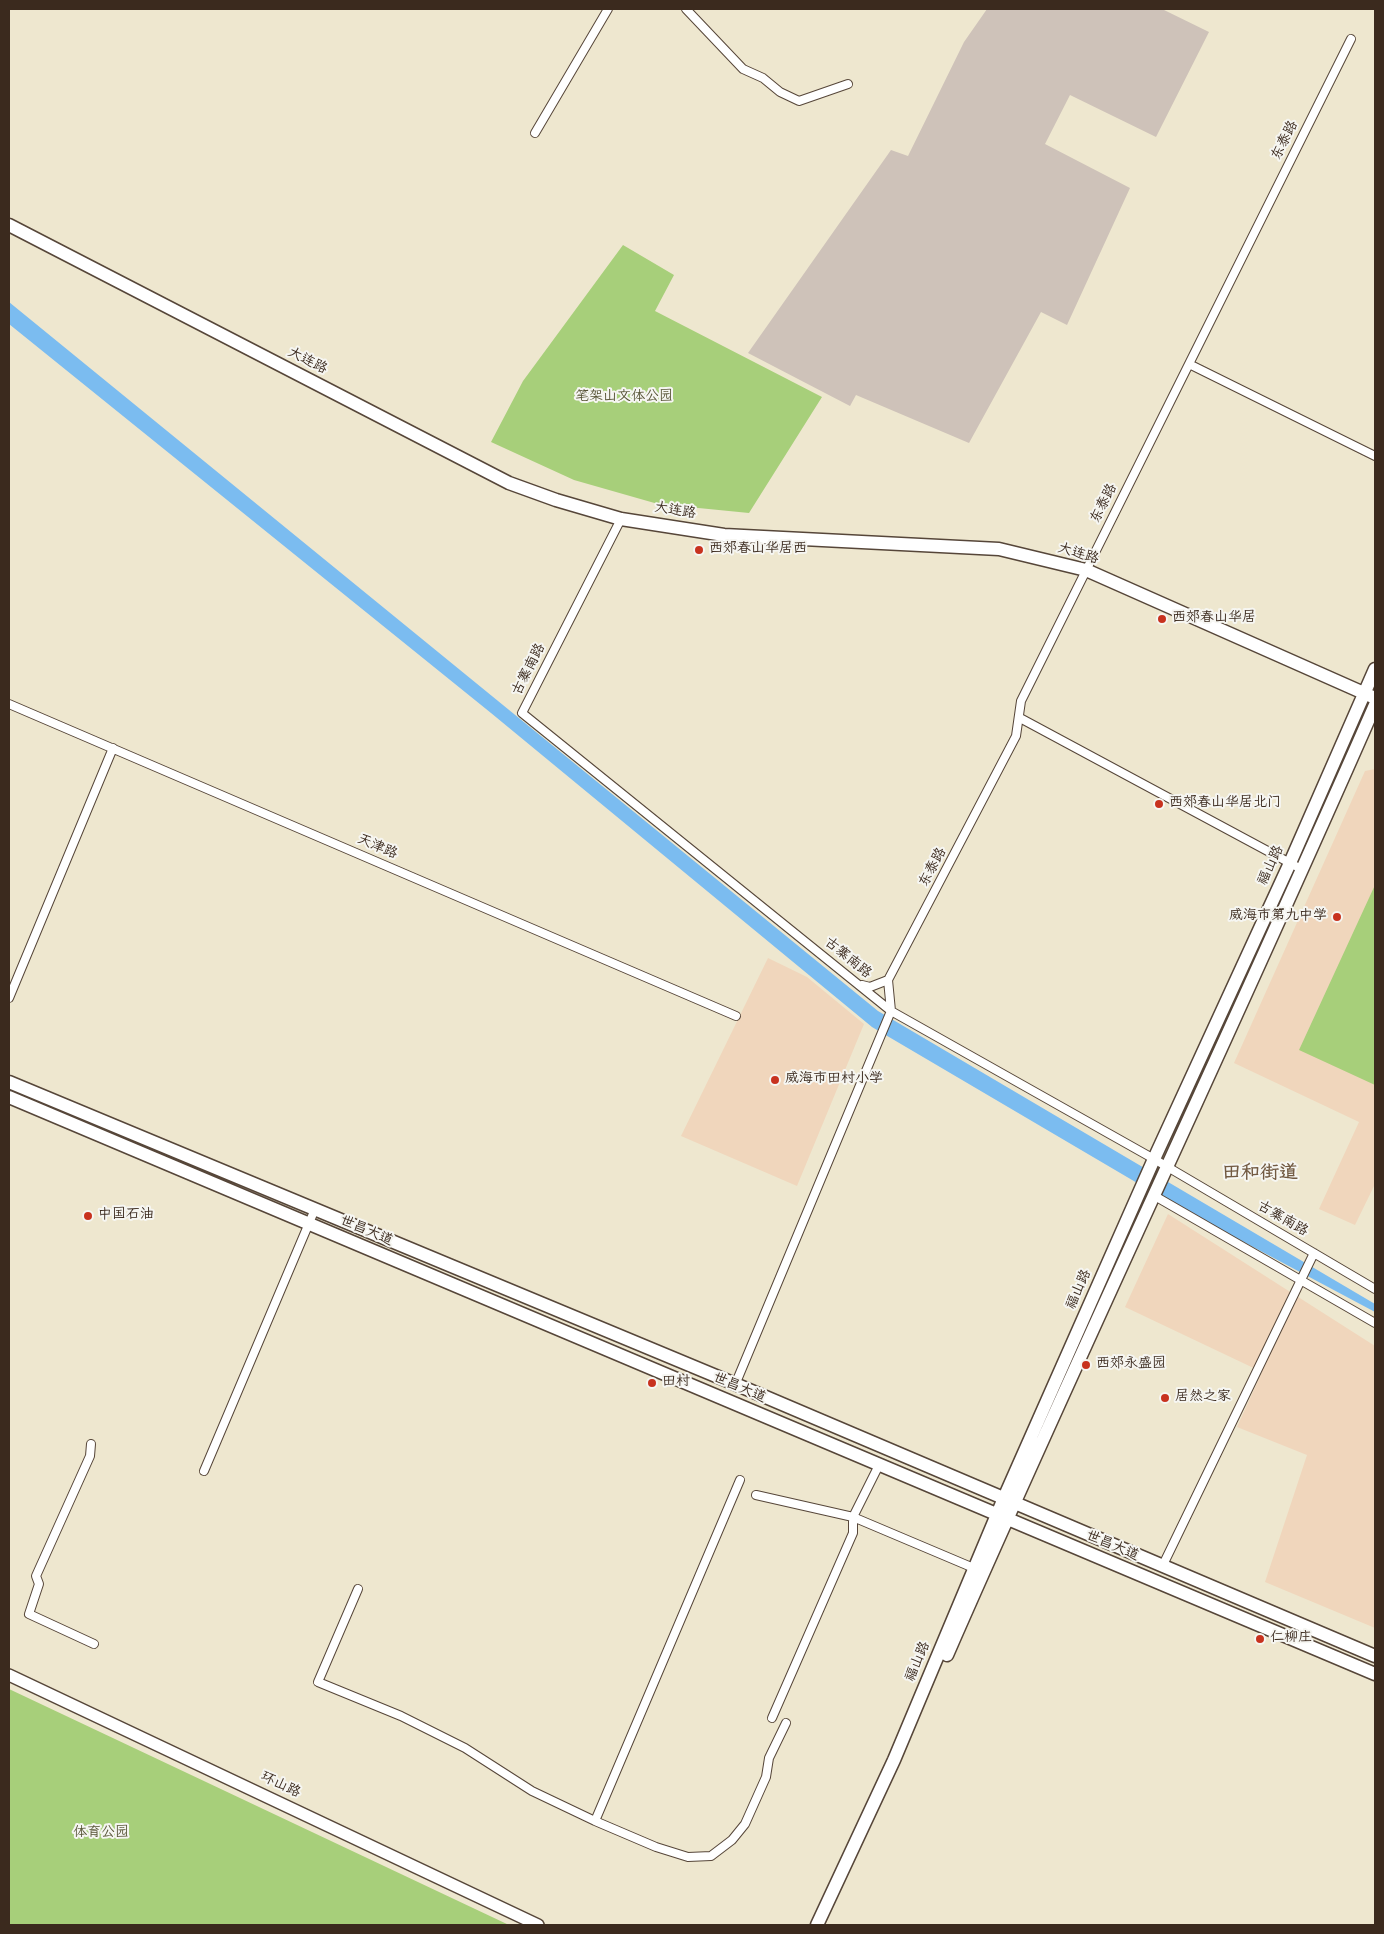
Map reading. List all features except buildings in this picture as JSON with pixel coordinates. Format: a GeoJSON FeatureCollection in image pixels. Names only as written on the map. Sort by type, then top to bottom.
{"type":"FeatureCollection","features":[{"type":"Feature","properties":{"kind":"main road","name":"大连路"},"geometry":{"type":"LineString","coordinates":[[9,225],[509,483],[556,500],[621,519],[724,535],[999,549],[1086,570],[1370,695]]}},
{"type":"Feature","properties":{"kind":"main road","name":"福山路"},"geometry":{"type":"LineString","coordinates":[[1008,1500],[1153,1162],[1290,863],[1370,695],[1375,669]]}},
{"type":"Feature","properties":{"kind":"main road"},"geometry":{"type":"LineString","coordinates":[[825,1925],[901,1761],[1008,1500],[1166,1169],[1303,870],[1375,705]]}},
{"type":"Feature","properties":{"kind":"main road","name":"世昌大道"},"geometry":{"type":"LineString","coordinates":[[9,1082],[735,1385],[1375,1656]]}},
{"type":"Feature","properties":{"kind":"main road","name":"世昌大道"},"geometry":{"type":"LineString","coordinates":[[9,1097],[1002,1516],[1229,1614],[1375,1674]]}},
{"type":"Feature","properties":{"kind":"main road","name":"福山路"},"geometry":{"type":"LineString","coordinates":[[817,1925],[979,1570]]}},
{"type":"Feature","properties":{"kind":"main road","name":"环山路"},"geometry":{"type":"LineString","coordinates":[[9,1675],[538,1925]]}},
{"type":"Feature","properties":{"kind":"street"},"geometry":{"type":"LineString","coordinates":[[534,133],[608,9]]}},
{"type":"Feature","properties":{"kind":"street"},"geometry":{"type":"LineString","coordinates":[[686,9],[743,69],[763,78],[780,92],[799,101],[848,84]]}},
{"type":"Feature","properties":{"kind":"street","name":"东泰路"},"geometry":{"type":"LineString","coordinates":[[888,980],[1016,736],[1021,701],[1351,39]]}},
{"type":"Feature","properties":{"kind":"street"},"geometry":{"type":"LineString","coordinates":[[1189,364],[1375,456]]}},
{"type":"Feature","properties":{"kind":"street","name":"古寨南路"},"geometry":{"type":"LineString","coordinates":[[621,519],[522,713],[859,985],[890,1013],[1375,1289]]}},
{"type":"Feature","properties":{"kind":"street","name":"天津路"},"geometry":{"type":"LineString","coordinates":[[9,704],[736,1016]]}},
{"type":"Feature","properties":{"kind":"street"},"geometry":{"type":"LineString","coordinates":[[1020,718],[1303,870]]}},
{"type":"Feature","properties":{"kind":"street"},"geometry":{"type":"LineString","coordinates":[[9,998],[113,748]]}},
{"type":"Feature","properties":{"kind":"street"},"geometry":{"type":"LineString","coordinates":[[735,1385],[890,1013],[888,980],[870,987],[859,985]]}},
{"type":"Feature","properties":{"kind":"street"},"geometry":{"type":"LineString","coordinates":[[1153,1195],[1302,1277],[1375,1323]]}},
{"type":"Feature","properties":{"kind":"street"},"geometry":{"type":"LineString","coordinates":[[204,1471],[315,1209]]}},
{"type":"Feature","properties":{"kind":"street"},"geometry":{"type":"LineString","coordinates":[[1162,1567],[1314,1253]]}},
{"type":"Feature","properties":{"kind":"street"},"geometry":{"type":"LineString","coordinates":[[91,1444],[90,1456],[36,1576],[39,1584],[29,1614],[94,1644]]}},
{"type":"Feature","properties":{"kind":"street"},"geometry":{"type":"LineString","coordinates":[[772,1718],[853,1534],[853,1517],[879,1465]]}},
{"type":"Feature","properties":{"kind":"street"},"geometry":{"type":"LineString","coordinates":[[595,1821],[740,1480]]}},
{"type":"Feature","properties":{"kind":"street"},"geometry":{"type":"LineString","coordinates":[[756,1495],[853,1517],[979,1570]]}},
{"type":"Feature","properties":{"kind":"street"},"geometry":{"type":"LineString","coordinates":[[358,1589],[318,1682],[401,1716],[465,1748],[532,1791],[656,1847],[688,1857],[711,1856],[732,1840],[744,1824],[766,1777],[769,1758],[786,1723]]}},
{"type":"Feature","properties":{"kind":"shaded area"},"geometry":{"type":"Polygon","coordinates":[[[987,9],[1162,9],[1209,32],[1156,137],[1070,95],[1045,144],[1130,188],[1067,325],[1041,312],[969,443],[856,395],[850,406],[748,353],[891,150],[908,156],[964,42],[987,9]]]}},
{"type":"Feature","properties":{"kind":"shaded area","name":"威海市第九中学"},"geometry":{"type":"Polygon","coordinates":[[[1375,769],[1375,1184],[1355,1225],[1319,1209],[1359,1122],[1234,1063],[1365,771],[1375,769]]]}},
{"type":"Feature","properties":{"kind":"shaded area","name":"威海市田村小学"},"geometry":{"type":"Polygon","coordinates":[[[768,958],[807,977],[864,1024],[797,1186],[681,1136],[768,958]]]}},
{"type":"Feature","properties":{"kind":"shaded area"},"geometry":{"type":"Polygon","coordinates":[[[1168,1214],[1375,1346],[1375,1628],[1265,1582],[1307,1455],[1237,1427],[1262,1372],[1125,1307],[1168,1214]]]}},
{"type":"Feature","properties":{"kind":"green space","name":"笔架山文体公园"},"geometry":{"type":"Polygon","coordinates":[[[623,245],[674,275],[655,311],[822,397],[749,513],[658,504],[574,480],[491,442],[523,381],[623,245]]]}},
{"type":"Feature","properties":{"kind":"green space"},"geometry":{"type":"Polygon","coordinates":[[[1375,885],[1375,1085],[1299,1050],[1375,885]]]}},
{"type":"Feature","properties":{"kind":"green space","name":"体育公园"},"geometry":{"type":"Polygon","coordinates":[[[9,1689],[509,1925],[9,1925],[9,1689]]]}},
{"type":"Feature","properties":{"kind":"water"},"geometry":{"type":"Polygon","coordinates":[[[9,302],[878,1011],[1375,1304],[1375,1312],[1178,1207],[872,1027],[491,713],[9,324],[9,302]]]}},
{"type":"Feature","properties":{"kind":"place","name":"西郊春山华居西"},"geometry":{"type":"Point","coordinates":[699,550]}},
{"type":"Feature","properties":{"kind":"place","name":"西郊春山华居"},"geometry":{"type":"Point","coordinates":[1162,619]}},
{"type":"Feature","properties":{"kind":"place","name":"西郊春山华居北门"},"geometry":{"type":"Point","coordinates":[1159,804]}},
{"type":"Feature","properties":{"kind":"place","name":"威海市第九中学"},"geometry":{"type":"Point","coordinates":[1337,917]}},
{"type":"Feature","properties":{"kind":"place","name":"威海市田村小学"},"geometry":{"type":"Point","coordinates":[775,1080]}},
{"type":"Feature","properties":{"kind":"place","name":"中国石油"},"geometry":{"type":"Point","coordinates":[88,1216]}},
{"type":"Feature","properties":{"kind":"place","name":"西郊永盛园"},"geometry":{"type":"Point","coordinates":[1086,1365]}},
{"type":"Feature","properties":{"kind":"place","name":"田村"},"geometry":{"type":"Point","coordinates":[652,1383]}},
{"type":"Feature","properties":{"kind":"place","name":"居然之家"},"geometry":{"type":"Point","coordinates":[1165,1398]}},
{"type":"Feature","properties":{"kind":"place","name":"仁柳庄"},"geometry":{"type":"Point","coordinates":[1260,1639]}},
{"type":"Feature","properties":{"kind":"district","name":"田和街道"},"geometry":{"type":"Point","coordinates":[1260,1175]}}]}
